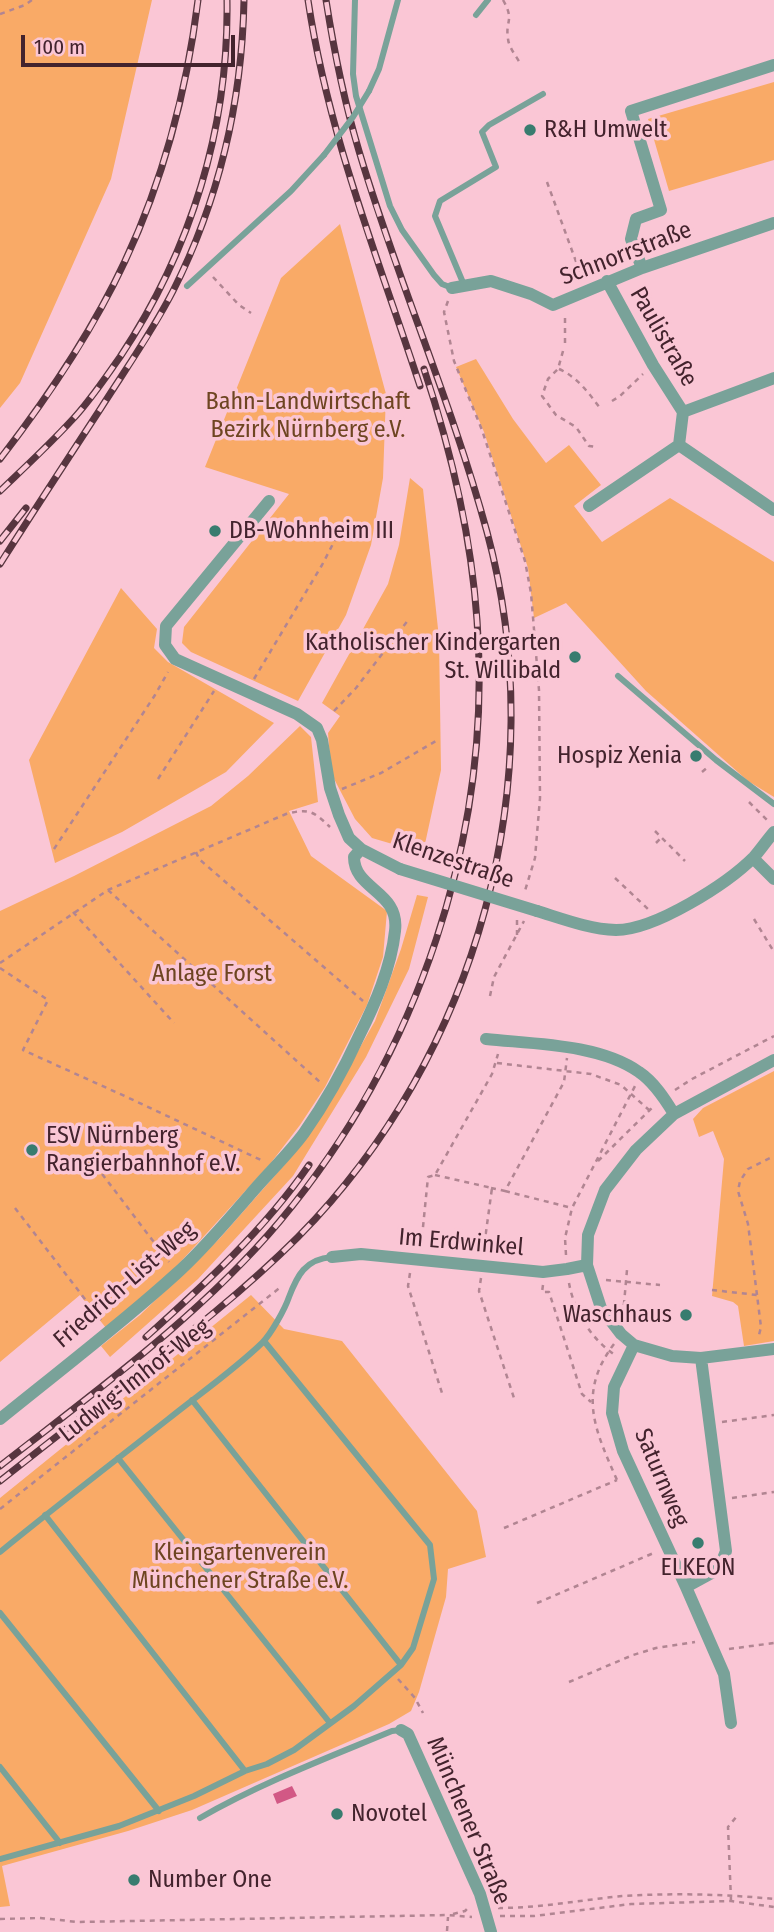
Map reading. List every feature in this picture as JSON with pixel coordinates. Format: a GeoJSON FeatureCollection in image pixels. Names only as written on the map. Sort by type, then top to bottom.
{"type":"FeatureCollection","features":[{"type":"Feature","properties":{"kind":"street"},"geometry":{"type":"LineString","coordinates":[[642,268],[631,239],[636,219],[661,210],[631,111],[774,65]]}},
{"type":"Feature","properties":{"kind":"street","name":"Schnorrstraße"},"geometry":{"type":"LineString","coordinates":[[458,287],[491,281],[531,294],[553,305],[642,268],[774,223]]}},
{"type":"Feature","properties":{"kind":"street","name":"Paulistraße"},"geometry":{"type":"LineString","coordinates":[[607,281],[653,365],[683,412]]}},
{"type":"Feature","properties":{"kind":"street"},"geometry":{"type":"LineString","coordinates":[[589,506],[679,445],[683,412],[774,378]]}},
{"type":"Feature","properties":{"kind":"street"},"geometry":{"type":"LineString","coordinates":[[679,445],[774,510]]}},
{"type":"Feature","properties":{"kind":"street"},"geometry":{"type":"LineString","coordinates":[[175,659],[165,645],[166,626],[269,501]]}},
{"type":"Feature","properties":{"kind":"street","name":"Klenzestraße"},"geometry":{"type":"LineString","coordinates":[[175,659],[297,714],[317,728],[339,816],[349,838],[361,849],[400,869],[532,914],[620,930],[646,924],[712,890],[753,858],[774,830]]}},
{"type":"Feature","properties":{"kind":"street","name":"Friedrich-List-Weg"},"geometry":{"type":"LineString","coordinates":[[0,1419],[177,1273],[227,1221],[303,1134],[354,1048],[384,977],[392,948],[395,914],[390,904],[354,865],[354,857],[361,849]]}},
{"type":"Feature","properties":{"kind":"street"},"geometry":{"type":"LineString","coordinates":[[753,858],[774,879]]}},
{"type":"Feature","properties":{"kind":"street"},"geometry":{"type":"LineString","coordinates":[[486,1039],[587,1050],[620,1060],[642,1073],[664,1097],[674,1114]]}},
{"type":"Feature","properties":{"kind":"street"},"geometry":{"type":"LineString","coordinates":[[774,1060],[674,1114],[636,1150],[604,1190],[588,1236],[587,1265],[601,1308],[621,1334],[634,1345],[672,1356],[701,1358],[774,1349]]}},
{"type":"Feature","properties":{"kind":"street","name":"Im Erdwinkel"},"geometry":{"type":"LineString","coordinates":[[332,1257],[361,1254],[543,1272],[587,1265]]}},
{"type":"Feature","properties":{"kind":"street","name":"Saturnweg"},"geometry":{"type":"LineString","coordinates":[[634,1345],[614,1387],[612,1413],[623,1451],[724,1674],[731,1723]]}},
{"type":"Feature","properties":{"kind":"street","name":"Saturnweg"},"geometry":{"type":"LineString","coordinates":[[686,1587],[719,1569],[726,1551],[701,1358]]}},
{"type":"Feature","properties":{"kind":"street","name":"Münchener Straße"},"geometry":{"type":"LineString","coordinates":[[401,1730],[408,1734],[480,1894],[492,1912],[491,1932]]}},
{"type":"Feature","properties":{"kind":"lane"},"geometry":{"type":"LineString","coordinates":[[355,0],[353,74],[356,96],[390,205],[402,230],[442,285],[458,287],[435,216],[440,201],[496,167],[482,132],[489,125],[544,94]]}},
{"type":"Feature","properties":{"kind":"lane"},"geometry":{"type":"LineString","coordinates":[[187,286],[290,191],[324,155],[353,117],[379,69],[398,0]]}},
{"type":"Feature","properties":{"kind":"lane"},"geometry":{"type":"LineString","coordinates":[[476,15],[488,0]]}},
{"type":"Feature","properties":{"kind":"lane"},"geometry":{"type":"LineString","coordinates":[[618,676],[716,760],[774,804]]}},
{"type":"Feature","properties":{"kind":"lane"},"geometry":{"type":"LineString","coordinates":[[0,1552],[264,1341],[289,1299],[292,1285],[299,1274],[322,1258],[332,1257]]}},
{"type":"Feature","properties":{"kind":"lane"},"geometry":{"type":"LineString","coordinates":[[0,1860],[119,1826],[159,1811],[246,1770],[267,1764],[294,1750],[354,1706],[401,1665],[414,1648],[434,1578],[430,1545],[264,1341]]}},
{"type":"Feature","properties":{"kind":"lane"},"geometry":{"type":"LineString","coordinates":[[192,1400],[401,1665]]}},
{"type":"Feature","properties":{"kind":"lane"},"geometry":{"type":"LineString","coordinates":[[118,1458],[330,1723]]}},
{"type":"Feature","properties":{"kind":"lane"},"geometry":{"type":"LineString","coordinates":[[45,1515],[246,1770]]}},
{"type":"Feature","properties":{"kind":"lane"},"geometry":{"type":"LineString","coordinates":[[0,1613],[159,1811]]}},
{"type":"Feature","properties":{"kind":"lane"},"geometry":{"type":"LineString","coordinates":[[200,1818],[231,1800],[392,1731],[401,1730]]}},
{"type":"Feature","properties":{"kind":"lane"},"geometry":{"type":"LineString","coordinates":[[0,1766],[60,1843]]}},
{"type":"Feature","properties":{"kind":"path"},"geometry":{"type":"LineString","coordinates":[[0,14],[32,0]]}},
{"type":"Feature","properties":{"kind":"path"},"geometry":{"type":"LineString","coordinates":[[503,0],[510,15],[507,36],[509,44],[521,65]]}},
{"type":"Feature","properties":{"kind":"path"},"geometry":{"type":"LineString","coordinates":[[547,183],[586,290]]}},
{"type":"Feature","properties":{"kind":"path"},"geometry":{"type":"LineString","coordinates":[[206,269],[251,313]]}},
{"type":"Feature","properties":{"kind":"path"},"geometry":{"type":"LineString","coordinates":[[458,287],[444,312],[454,361],[482,430],[525,562],[531,593],[539,690],[540,798],[535,858],[521,903]]}},
{"type":"Feature","properties":{"kind":"path"},"geometry":{"type":"LineString","coordinates":[[562,301],[565,313],[565,342]]}},
{"type":"Feature","properties":{"kind":"path"},"geometry":{"type":"LineString","coordinates":[[563,351],[558,369],[548,379],[542,396],[556,415],[576,428],[589,446],[596,447]]}},
{"type":"Feature","properties":{"kind":"path"},"geometry":{"type":"LineString","coordinates":[[612,401],[653,365]]}},
{"type":"Feature","properties":{"kind":"path"},"geometry":{"type":"LineString","coordinates":[[558,369],[569,373],[601,407]]}},
{"type":"Feature","properties":{"kind":"path"},"geometry":{"type":"LineString","coordinates":[[247,691],[322,565],[348,515]]}},
{"type":"Feature","properties":{"kind":"path"},"geometry":{"type":"LineString","coordinates":[[334,711],[356,688],[409,619]]}},
{"type":"Feature","properties":{"kind":"path"},"geometry":{"type":"LineString","coordinates":[[54,849],[155,695],[175,659]]}},
{"type":"Feature","properties":{"kind":"path"},"geometry":{"type":"LineString","coordinates":[[158,779],[222,680]]}},
{"type":"Feature","properties":{"kind":"path"},"geometry":{"type":"LineString","coordinates":[[327,774],[335,776],[341,790],[381,773],[436,741]]}},
{"type":"Feature","properties":{"kind":"path"},"geometry":{"type":"LineString","coordinates":[[749,802],[774,830]]}},
{"type":"Feature","properties":{"kind":"path"},"geometry":{"type":"LineString","coordinates":[[0,963],[108,890],[286,814],[302,809],[315,813],[330,828]]}},
{"type":"Feature","properties":{"kind":"path"},"geometry":{"type":"LineString","coordinates":[[654,831],[685,861]]}},
{"type":"Feature","properties":{"kind":"path"},"geometry":{"type":"LineString","coordinates":[[656,843],[661,838]]}},
{"type":"Feature","properties":{"kind":"path"},"geometry":{"type":"LineString","coordinates":[[196,852],[199,859],[372,1008]]}},
{"type":"Feature","properties":{"kind":"path"},"geometry":{"type":"LineString","coordinates":[[615,878],[661,918]]}},
{"type":"Feature","properties":{"kind":"path"},"geometry":{"type":"LineString","coordinates":[[108,890],[330,1090]]}},
{"type":"Feature","properties":{"kind":"path"},"geometry":{"type":"LineString","coordinates":[[73,912],[174,1023]]}},
{"type":"Feature","properties":{"kind":"path"},"geometry":{"type":"LineString","coordinates":[[491,996],[494,977],[532,914]]}},
{"type":"Feature","properties":{"kind":"path"},"geometry":{"type":"LineString","coordinates":[[517,915],[517,935]]}},
{"type":"Feature","properties":{"kind":"path"},"geometry":{"type":"LineString","coordinates":[[754,919],[774,952]]}},
{"type":"Feature","properties":{"kind":"path"},"geometry":{"type":"LineString","coordinates":[[769,945],[774,945]]}},
{"type":"Feature","properties":{"kind":"path"},"geometry":{"type":"LineString","coordinates":[[0,968],[48,1000],[23,1050],[273,1167]]}},
{"type":"Feature","properties":{"kind":"path"},"geometry":{"type":"LineString","coordinates":[[596,1163],[664,1097],[692,1079],[774,1036]]}},
{"type":"Feature","properties":{"kind":"path"},"geometry":{"type":"LineString","coordinates":[[435,1175],[497,1063],[501,1041]]}},
{"type":"Feature","properties":{"kind":"path"},"geometry":{"type":"LineString","coordinates":[[505,1191],[564,1082],[569,1048]]}},
{"type":"Feature","properties":{"kind":"path"},"geometry":{"type":"LineString","coordinates":[[497,1063],[591,1074],[621,1085],[649,1111]]}},
{"type":"Feature","properties":{"kind":"path"},"geometry":{"type":"LineString","coordinates":[[754,1352],[761,1327],[748,1224],[738,1191],[740,1181],[748,1169],[774,1156]]}},
{"type":"Feature","properties":{"kind":"path"},"geometry":{"type":"LineString","coordinates":[[90,1158],[177,1273]]}},
{"type":"Feature","properties":{"kind":"path"},"geometry":{"type":"LineString","coordinates":[[442,1393],[408,1286],[416,1260],[428,1177],[435,1175],[572,1208]]}},
{"type":"Feature","properties":{"kind":"path"},"geometry":{"type":"LineString","coordinates":[[491,1188],[479,1291],[514,1398]]}},
{"type":"Feature","properties":{"kind":"path"},"geometry":{"type":"LineString","coordinates":[[15,1208],[110,1330]]}},
{"type":"Feature","properties":{"kind":"path"},"geometry":{"type":"LineString","coordinates":[[621,1334],[627,1270]]}},
{"type":"Feature","properties":{"kind":"path"},"geometry":{"type":"LineString","coordinates":[[543,1272],[542,1292],[549,1292],[582,1394],[591,1402]]}},
{"type":"Feature","properties":{"kind":"path"},"geometry":{"type":"LineString","coordinates":[[593,1284],[606,1280],[660,1285]]}},
{"type":"Feature","properties":{"kind":"path","name":"Ludwig-Imhof-Weg"},"geometry":{"type":"LineString","coordinates":[[0,1509],[284,1285],[292,1285]]}},
{"type":"Feature","properties":{"kind":"path"},"geometry":{"type":"LineString","coordinates":[[712,1290],[757,1296]]}},
{"type":"Feature","properties":{"kind":"path"},"geometry":{"type":"LineString","coordinates":[[709,1423],[774,1415]]}},
{"type":"Feature","properties":{"kind":"path"},"geometry":{"type":"LineString","coordinates":[[504,1528],[633,1473]]}},
{"type":"Feature","properties":{"kind":"path"},"geometry":{"type":"LineString","coordinates":[[719,1499],[774,1492]]}},
{"type":"Feature","properties":{"kind":"path"},"geometry":{"type":"LineString","coordinates":[[537,1603],[668,1547]]}},
{"type":"Feature","properties":{"kind":"path"},"geometry":{"type":"LineString","coordinates":[[569,1682],[656,1648],[774,1643]]}},
{"type":"Feature","properties":{"kind":"path"},"geometry":{"type":"LineString","coordinates":[[392,1673],[415,1698],[423,1713]]}},
{"type":"Feature","properties":{"kind":"path"},"geometry":{"type":"LineString","coordinates":[[731,1902],[728,1827],[737,1816]]}},
{"type":"Feature","properties":{"kind":"path"},"geometry":{"type":"LineString","coordinates":[[0,1919],[40,1918],[78,1922],[448,1915],[623,1896],[731,1894],[774,1899]]}},
{"type":"Feature","properties":{"kind":"path"},"geometry":{"type":"LineString","coordinates":[[492,1912],[534,1916],[631,1904],[731,1902],[774,1907]]}},
{"type":"Feature","properties":{"kind":"path"},"geometry":{"type":"LineString","coordinates":[[448,1915],[473,1907]]}},
{"type":"Feature","properties":{"kind":"path"},"geometry":{"type":"LineString","coordinates":[[447,1931],[448,1915]]}},
{"type":"Feature","properties":{"kind":"green space"},"geometry":{"type":"Polygon","coordinates":[[[0,0],[152,0],[111,179],[20,383],[0,408],[0,0]]]}},
{"type":"Feature","properties":{"kind":"green space"},"geometry":{"type":"Polygon","coordinates":[[[774,82],[774,160],[669,191],[648,119],[774,82]]]}},
{"type":"Feature","properties":{"kind":"green space","name":"Bahn-Landwirtschaft Bezirk Nürnberg e.V."},"geometry":{"type":"Polygon","coordinates":[[[340,224],[386,394],[383,478],[371,545],[346,615],[298,701],[191,652],[182,643],[184,627],[289,494],[205,467],[281,278],[340,224]]]}},
{"type":"Feature","properties":{"kind":"green space"},"geometry":{"type":"Polygon","coordinates":[[[476,359],[513,419],[546,463],[569,445],[601,485],[574,506],[602,542],[670,498],[774,562],[774,797],[748,781],[646,691],[566,603],[534,618],[528,568],[484,432],[456,367],[476,359]]]}},
{"type":"Feature","properties":{"kind":"green space","name":"Bahn-Landwirtschaft Bezirk Nürnberg e.V."},"geometry":{"type":"Polygon","coordinates":[[[410,478],[423,489],[439,638],[441,770],[423,853],[372,838],[355,819],[331,773],[328,733],[340,716],[322,703],[388,584],[399,545],[410,478]]]}},
{"type":"Feature","properties":{"kind":"green space"},"geometry":{"type":"Polygon","coordinates":[[[121,588],[157,629],[154,648],[168,662],[274,723],[226,772],[122,832],[55,863],[29,760],[121,588]]]}},
{"type":"Feature","properties":{"kind":"green space","name":"Anlage Forst"},"geometry":{"type":"Polygon","coordinates":[[[300,726],[311,737],[318,802],[289,811],[311,856],[387,911],[383,957],[367,1005],[325,1087],[300,1125],[270,1164],[174,1269],[106,1328],[80,1295],[0,1362],[0,911],[211,806],[248,776],[300,726]]]}},
{"type":"Feature","properties":{"kind":"green space"},"geometry":{"type":"Polygon","coordinates":[[[417,895],[428,897],[409,969],[366,1057],[293,1176],[198,1279],[110,1357],[101,1346],[140,1315],[220,1238],[286,1163],[326,1107],[375,1021],[417,895]]]}},
{"type":"Feature","properties":{"kind":"green space"},"geometry":{"type":"Polygon","coordinates":[[[774,1071],[774,1341],[744,1346],[738,1306],[712,1296],[724,1159],[713,1131],[699,1137],[693,1119],[703,1108],[774,1071]]]}},
{"type":"Feature","properties":{"kind":"green space","name":"Kleingartenverein Münchener Straße e.V."},"geometry":{"type":"Polygon","coordinates":[[[251,1295],[284,1329],[342,1341],[477,1511],[486,1557],[448,1569],[446,1597],[411,1711],[389,1724],[192,1810],[2,1866],[10,1906],[0,1907],[0,1498],[251,1295]]]}},
{"type":"Feature","properties":{"kind":"shaded area"},"geometry":{"type":"Polygon","coordinates":[[[292,1786],[297,1796],[277,1804],[273,1794],[292,1786]]]}},
{"type":"Feature","properties":{"kind":"railway"},"geometry":{"type":"LineString","coordinates":[[0,459],[84,339],[139,230],[172,134],[198,0]]}},
{"type":"Feature","properties":{"kind":"railway"},"geometry":{"type":"LineString","coordinates":[[0,491],[79,413],[120,357],[167,274],[186,231],[213,141],[226,48],[227,0]]}},
{"type":"Feature","properties":{"kind":"railway"},"geometry":{"type":"LineString","coordinates":[[0,564],[147,336],[189,257],[215,186],[233,113],[239,76],[244,0]]}},
{"type":"Feature","properties":{"kind":"railway"},"geometry":{"type":"LineString","coordinates":[[308,0],[317,50],[341,147],[420,386]]}},
{"type":"Feature","properties":{"kind":"railway"},"geometry":{"type":"LineString","coordinates":[[0,1481],[186,1336],[255,1278],[298,1237],[361,1165],[413,1085],[455,999],[485,909],[504,816],[511,721],[505,626],[487,532],[473,484],[374,199],[354,132],[326,0]]}},
{"type":"Feature","properties":{"kind":"railway"},"geometry":{"type":"LineString","coordinates":[[0,1466],[146,1351],[249,1256],[280,1221],[329,1157],[371,1088],[407,1015],[436,939],[458,861],[472,781],[479,701],[477,620],[465,524],[443,430],[424,369]]}},
{"type":"Feature","properties":{"kind":"railway"},"geometry":{"type":"LineString","coordinates":[[0,541],[26,508]]}},
{"type":"Feature","properties":{"kind":"railway"},"geometry":{"type":"LineString","coordinates":[[146,1337],[253,1234],[309,1165]]}},
{"type":"Feature","properties":{"kind":"place","name":"R&H Umwelt"},"geometry":{"type":"Point","coordinates":[530,130]}},
{"type":"Feature","properties":{"kind":"place","name":"DB-Wohnheim III"},"geometry":{"type":"Point","coordinates":[215,531]}},
{"type":"Feature","properties":{"kind":"place","name":"Katholischer Kindergarten St. Willibald"},"geometry":{"type":"Point","coordinates":[575,657]}},
{"type":"Feature","properties":{"kind":"place","name":"Hospiz Xenia"},"geometry":{"type":"Point","coordinates":[696,756]}},
{"type":"Feature","properties":{"kind":"place","name":"ESV Nürnberg Rangierbahnhof e.V."},"geometry":{"type":"Point","coordinates":[32,1150]}},
{"type":"Feature","properties":{"kind":"place","name":"Waschhaus"},"geometry":{"type":"Point","coordinates":[686,1315]}},
{"type":"Feature","properties":{"kind":"place","name":"ELKEON"},"geometry":{"type":"Point","coordinates":[698,1543]}},
{"type":"Feature","properties":{"kind":"place","name":"Novotel"},"geometry":{"type":"Point","coordinates":[337,1814]}},
{"type":"Feature","properties":{"kind":"place","name":"Number One"},"geometry":{"type":"Point","coordinates":[134,1880]}}]}
